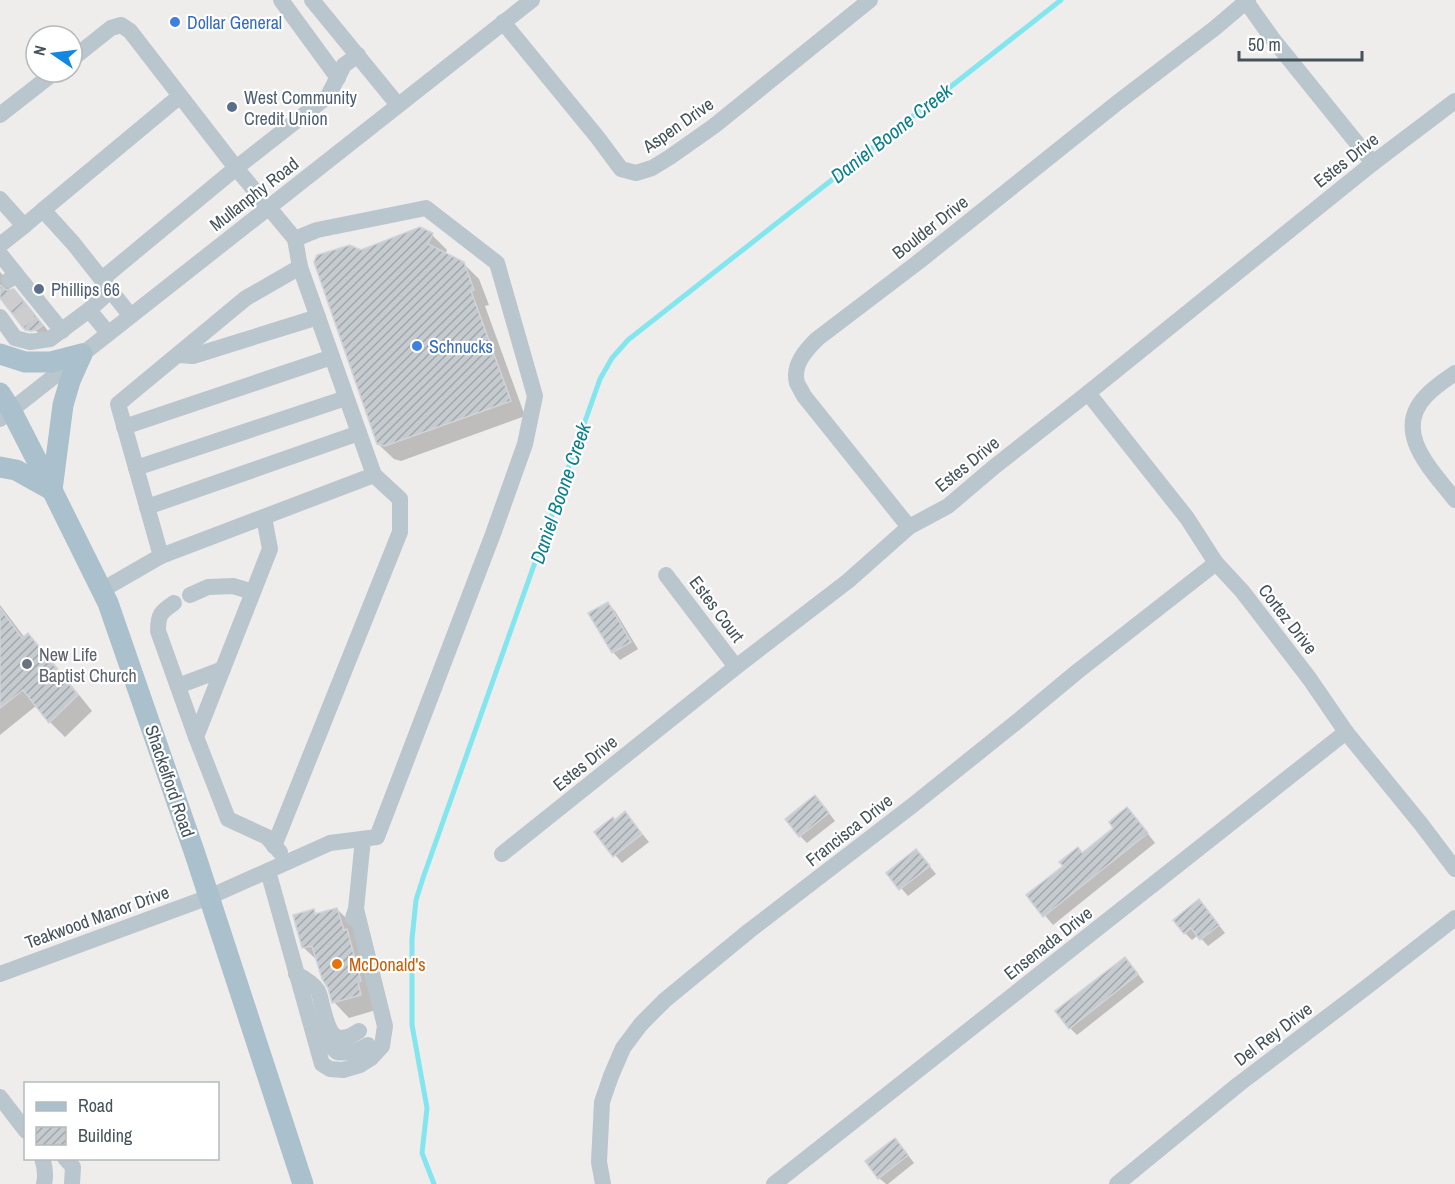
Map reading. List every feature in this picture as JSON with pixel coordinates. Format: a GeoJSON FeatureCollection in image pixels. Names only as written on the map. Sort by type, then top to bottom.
{"type":"FeatureCollection","features":[{"type":"Feature","properties":{"kind":"main road"},"geometry":{"type":"LineString","coordinates":[[0,354],[25,362],[51,362],[82,354]]}},
{"type":"Feature","properties":{"kind":"main road"},"geometry":{"type":"LineString","coordinates":[[0,467],[16,470],[52,490],[63,405],[70,381],[82,354]]}},
{"type":"Feature","properties":{"kind":"main road","name":"Shackelford Road"},"geometry":{"type":"LineString","coordinates":[[4,407],[52,490],[108,603],[195,854],[303,1184]]}},
{"type":"Feature","properties":{"kind":"street"},"geometry":{"type":"LineString","coordinates":[[281,0],[338,78]]}},
{"type":"Feature","properties":{"kind":"street"},"geometry":{"type":"LineString","coordinates":[[312,0],[398,105]]}},
{"type":"Feature","properties":{"kind":"street","name":"Mullanphy Road"},"geometry":{"type":"LineString","coordinates":[[4,407],[82,354],[532,0]]}},
{"type":"Feature","properties":{"kind":"street","name":"Aspen Drive"},"geometry":{"type":"LineString","coordinates":[[503,22],[621,169],[636,173],[652,168],[714,126],[870,0]]}},
{"type":"Feature","properties":{"kind":"street"},"geometry":{"type":"LineString","coordinates":[[1246,1],[1272,38],[1373,163]]}},
{"type":"Feature","properties":{"kind":"street","name":"Boulder Drive"},"geometry":{"type":"LineString","coordinates":[[909,527],[804,396],[796,381],[798,365],[805,351],[817,339],[1215,28],[1246,1]]}},
{"type":"Feature","properties":{"kind":"street"},"geometry":{"type":"LineString","coordinates":[[84,49],[111,28],[121,25],[130,31],[236,168],[295,239],[300,267],[374,475],[400,499],[400,532],[274,846]]}},
{"type":"Feature","properties":{"kind":"street"},"geometry":{"type":"LineString","coordinates":[[6,316],[15,338],[30,342],[50,339],[62,331],[89,310],[106,285],[236,168],[328,96],[344,65],[358,55]]}},
{"type":"Feature","properties":{"kind":"street"},"geometry":{"type":"LineString","coordinates":[[0,115],[40,84]]}},
{"type":"Feature","properties":{"kind":"street"},"geometry":{"type":"LineString","coordinates":[[0,245],[180,96]]}},
{"type":"Feature","properties":{"kind":"street","name":"Estes Drive"},"geometry":{"type":"LineString","coordinates":[[502,854],[736,667],[848,581],[909,527],[948,506],[1002,460],[1373,163],[1455,101]]}},
{"type":"Feature","properties":{"kind":"street"},"geometry":{"type":"LineString","coordinates":[[0,199],[24,226]]}},
{"type":"Feature","properties":{"kind":"street"},"geometry":{"type":"LineString","coordinates":[[295,239],[317,231],[426,208],[497,263],[535,396],[525,444],[493,534],[377,837],[363,839],[356,909],[350,928],[374,1013],[366,1036],[340,1039],[332,1034],[325,1019],[318,992],[302,977]]}},
{"type":"Feature","properties":{"kind":"street"},"geometry":{"type":"LineString","coordinates":[[43,210],[73,243],[130,315]]}},
{"type":"Feature","properties":{"kind":"street"},"geometry":{"type":"LineString","coordinates":[[0,254],[12,277],[23,291],[37,308],[62,331]]}},
{"type":"Feature","properties":{"kind":"street"},"geometry":{"type":"LineString","coordinates":[[161,556],[118,404],[246,298],[300,267]]}},
{"type":"Feature","properties":{"kind":"street"},"geometry":{"type":"LineString","coordinates":[[89,310],[108,333]]}},
{"type":"Feature","properties":{"kind":"street"},"geometry":{"type":"LineString","coordinates":[[178,355],[193,356],[318,317]]}},
{"type":"Feature","properties":{"kind":"street"},"geometry":{"type":"LineString","coordinates":[[124,427],[332,357]]}},
{"type":"Feature","properties":{"kind":"street"},"geometry":{"type":"LineString","coordinates":[[1455,372],[1426,396],[1417,408],[1412,426],[1420,454],[1455,500]]}},
{"type":"Feature","properties":{"kind":"street","name":"Cortez Drive"},"geometry":{"type":"LineString","coordinates":[[1088,393],[1187,518],[1216,563],[1242,591],[1309,678],[1346,732],[1455,869]]}},
{"type":"Feature","properties":{"kind":"street"},"geometry":{"type":"LineString","coordinates":[[136,468],[346,398]]}},
{"type":"Feature","properties":{"kind":"street"},"geometry":{"type":"LineString","coordinates":[[147,507],[359,433]]}},
{"type":"Feature","properties":{"kind":"street"},"geometry":{"type":"LineString","coordinates":[[102,590],[161,556],[374,475]]}},
{"type":"Feature","properties":{"kind":"street"},"geometry":{"type":"LineString","coordinates":[[196,737],[270,549],[264,517]]}},
{"type":"Feature","properties":{"kind":"street","name":"Francisca Drive"},"geometry":{"type":"LineString","coordinates":[[603,1184],[599,1162],[602,1102],[623,1048],[641,1024],[664,1000],[1216,563]]}},
{"type":"Feature","properties":{"kind":"street","name":"Estes Court"},"geometry":{"type":"LineString","coordinates":[[666,575],[736,667]]}},
{"type":"Feature","properties":{"kind":"street"},"geometry":{"type":"LineString","coordinates":[[253,592],[232,586],[208,587],[163,610],[158,619],[158,631],[228,819],[267,837],[288,862]]}},
{"type":"Feature","properties":{"kind":"street"},"geometry":{"type":"LineString","coordinates":[[178,686],[223,669]]}},
{"type":"Feature","properties":{"kind":"street","name":"Ensenada Drive"},"geometry":{"type":"LineString","coordinates":[[774,1184],[1346,732]]}},
{"type":"Feature","properties":{"kind":"street","name":"Teakwood Manor Drive"},"geometry":{"type":"LineString","coordinates":[[0,974],[208,897],[330,843],[363,839]]}},
{"type":"Feature","properties":{"kind":"street"},"geometry":{"type":"LineString","coordinates":[[268,871],[302,977],[322,1064],[330,1069],[343,1070],[360,1065],[371,1058],[382,1046],[385,1026],[356,909]]}},
{"type":"Feature","properties":{"kind":"street","name":"Del Rey Drive"},"geometry":{"type":"LineString","coordinates":[[1117,1184],[1239,1084],[1455,918]]}},
{"type":"Feature","properties":{"kind":"street"},"geometry":{"type":"LineString","coordinates":[[0,1097],[24,1128]]}},
{"type":"Feature","properties":{"kind":"street"},"geometry":{"type":"LineString","coordinates":[[43,1160],[45,1166],[44,1182]]}},
{"type":"Feature","properties":{"kind":"street"},"geometry":{"type":"LineString","coordinates":[[67,1160],[73,1167],[72,1184]]}},
{"type":"Feature","properties":{"kind":"building","name":"Schnucks"},"geometry":{"type":"Polygon","coordinates":[[[420,227],[433,233],[428,244],[464,262],[474,290],[471,291],[511,401],[385,446],[377,444],[314,262],[317,255],[350,245],[361,250],[420,227]]]}},
{"type":"Feature","properties":{"kind":"building"},"geometry":{"type":"Polygon","coordinates":[[[0,285],[6,290],[14,289],[43,325],[36,330],[25,330],[0,298],[0,285]]]}},
{"type":"Feature","properties":{"kind":"building"},"geometry":{"type":"Polygon","coordinates":[[[608,602],[631,642],[612,653],[588,613],[608,602]]]}},
{"type":"Feature","properties":{"kind":"building","name":"New Life Baptist Church"},"geometry":{"type":"Polygon","coordinates":[[[0,608],[22,638],[28,633],[78,695],[49,723],[23,690],[0,708],[0,608]]]}},
{"type":"Feature","properties":{"kind":"building"},"geometry":{"type":"Polygon","coordinates":[[[815,795],[829,813],[799,837],[785,819],[815,795]]]}},
{"type":"Feature","properties":{"kind":"building"},"geometry":{"type":"Polygon","coordinates":[[[1127,807],[1148,833],[1043,917],[1026,895],[1063,866],[1059,862],[1078,847],[1082,853],[1113,828],[1109,822],[1127,807]]]}},
{"type":"Feature","properties":{"kind":"building"},"geometry":{"type":"Polygon","coordinates":[[[625,811],[642,834],[613,857],[594,832],[613,817],[615,820],[625,811]]]}},
{"type":"Feature","properties":{"kind":"building"},"geometry":{"type":"Polygon","coordinates":[[[916,849],[930,866],[899,890],[886,873],[916,849]]]}},
{"type":"Feature","properties":{"kind":"building"},"geometry":{"type":"Polygon","coordinates":[[[1199,899],[1219,925],[1200,940],[1191,928],[1184,934],[1173,920],[1199,899]]]}},
{"type":"Feature","properties":{"kind":"building","name":"McDonald's"},"geometry":{"type":"Polygon","coordinates":[[[337,908],[344,930],[347,929],[361,981],[358,982],[361,995],[332,1003],[312,946],[302,948],[293,915],[314,909],[315,914],[337,908]]]}},
{"type":"Feature","properties":{"kind":"building"},"geometry":{"type":"Polygon","coordinates":[[[1125,957],[1138,974],[1069,1029],[1055,1011],[1125,957]]]}},
{"type":"Feature","properties":{"kind":"building"},"geometry":{"type":"Polygon","coordinates":[[[895,1138],[908,1155],[878,1179],[865,1161],[895,1138]]]}},
{"type":"Feature","properties":{"kind":"waterway","name":"Daniel Boone Creek"},"geometry":{"type":"LineString","coordinates":[[434,1184],[422,1153],[427,1108],[412,1025],[412,939],[416,900],[600,379],[612,358],[628,340],[1061,0]]}},
{"type":"Feature","properties":{"kind":"tunnel"},"geometry":{"type":"LineString","coordinates":[[6,305],[19,294]]}},
{"type":"Feature","properties":{"kind":"tunnel"},"geometry":{"type":"LineString","coordinates":[[18,321],[33,311]]}},
{"type":"Feature","properties":{"kind":"place","name":"Dollar General"},"geometry":{"type":"Point","coordinates":[175,22]}},
{"type":"Feature","properties":{"kind":"place","name":"West Community Credit Union"},"geometry":{"type":"Point","coordinates":[232,107]}},
{"type":"Feature","properties":{"kind":"place","name":"Phillips 66"},"geometry":{"type":"Point","coordinates":[39,289]}},
{"type":"Feature","properties":{"kind":"place","name":"Schnucks"},"geometry":{"type":"Point","coordinates":[417,346]}},
{"type":"Feature","properties":{"kind":"place","name":"New Life Baptist Church"},"geometry":{"type":"Point","coordinates":[27,664]}},
{"type":"Feature","properties":{"kind":"place","name":"McDonald's"},"geometry":{"type":"Point","coordinates":[337,964]}}]}
